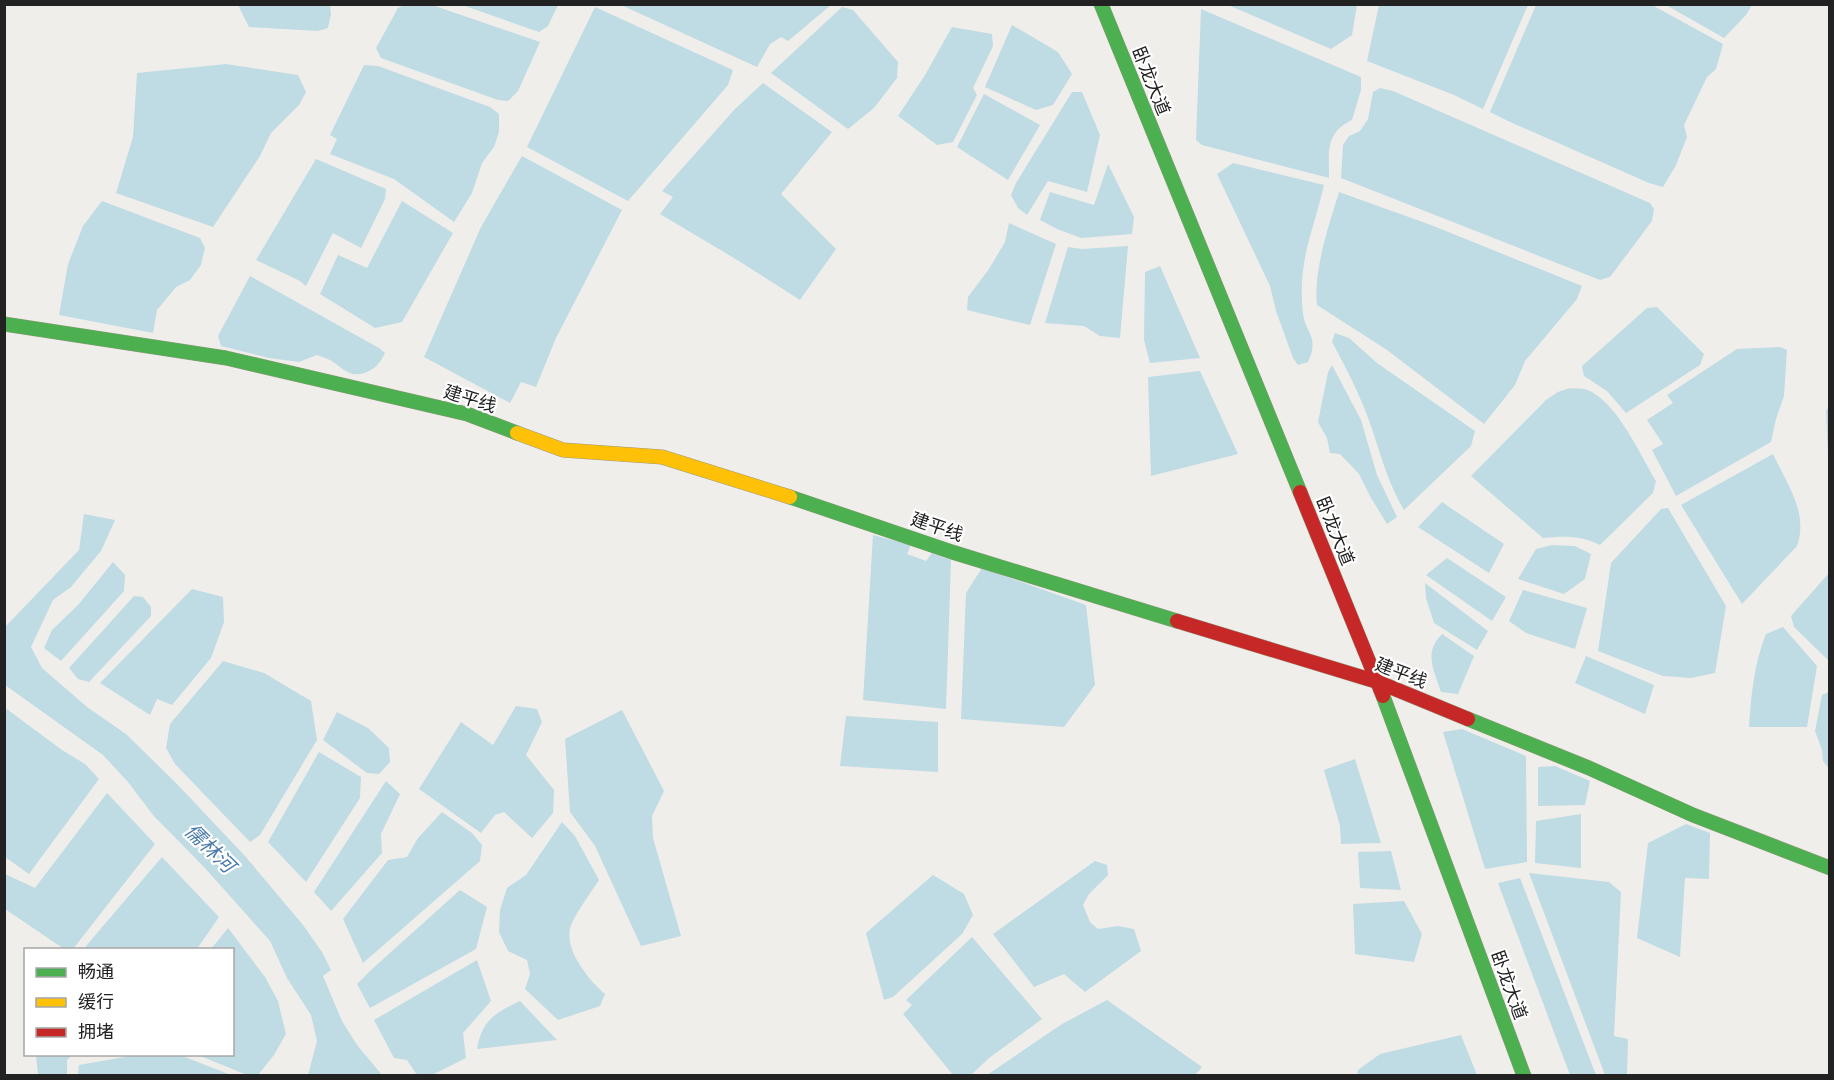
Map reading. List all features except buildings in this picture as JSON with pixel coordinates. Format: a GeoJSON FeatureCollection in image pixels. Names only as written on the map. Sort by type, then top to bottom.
{"type":"FeatureCollection","features":[{"type":"Feature","properties":{"kind":"street","name":"卧龙大道"},"geometry":{"type":"LineString","coordinates":[[1101,4],[1378,682],[1524,1076]]}},
{"type":"Feature","properties":{"kind":"street","name":"建平线"},"geometry":{"type":"LineString","coordinates":[[4,324],[226,358],[467,414],[563,450],[662,457],[782,494],[952,552],[1378,682],[1589,768],[1694,815],[1830,868]]}},
{"type":"Feature","properties":{"kind":"water"},"geometry":{"type":"Polygon","coordinates":[[[1379,4],[1528,5],[1483,109],[1454,95],[1367,61],[1379,4]]]}},
{"type":"Feature","properties":{"kind":"water"},"geometry":{"type":"Polygon","coordinates":[[[238,5],[330,5],[331,14],[328,28],[318,31],[249,27],[238,5]]]}},
{"type":"Feature","properties":{"kind":"water"},"geometry":{"type":"Polygon","coordinates":[[[404,5],[432,5],[540,42],[518,91],[508,101],[498,100],[381,58],[376,48],[398,8],[404,5]]]}},
{"type":"Feature","properties":{"kind":"water"},"geometry":{"type":"Polygon","coordinates":[[[462,5],[558,5],[548,26],[539,32],[462,5]]]}},
{"type":"Feature","properties":{"kind":"water"},"geometry":{"type":"Polygon","coordinates":[[[621,5],[831,5],[788,41],[781,37],[770,44],[757,67],[621,5]]]}},
{"type":"Feature","properties":{"kind":"water"},"geometry":{"type":"Polygon","coordinates":[[[1228,5],[1357,5],[1352,35],[1331,49],[1228,5]]]}},
{"type":"Feature","properties":{"kind":"water"},"geometry":{"type":"Polygon","coordinates":[[[1536,5],[1652,5],[1723,44],[1716,69],[1707,77],[1684,125],[1687,137],[1676,165],[1663,187],[1649,183],[1490,112],[1536,5]]]}},
{"type":"Feature","properties":{"kind":"water"},"geometry":{"type":"Polygon","coordinates":[[[1666,5],[1752,5],[1746,15],[1724,38],[1666,5]]]}},
{"type":"Feature","properties":{"kind":"water"},"geometry":{"type":"Polygon","coordinates":[[[595,7],[733,70],[728,85],[628,201],[527,147],[595,7]]]}},
{"type":"Feature","properties":{"kind":"water"},"geometry":{"type":"Polygon","coordinates":[[[842,7],[853,10],[898,62],[897,78],[874,108],[848,129],[771,73],[842,7]]]}},
{"type":"Feature","properties":{"kind":"water"},"geometry":{"type":"Polygon","coordinates":[[[1201,9],[1361,77],[1361,90],[1352,120],[1337,131],[1330,144],[1329,178],[1202,145],[1196,140],[1201,9]]]}},
{"type":"Feature","properties":{"kind":"water"},"geometry":{"type":"Polygon","coordinates":[[[1012,25],[1058,52],[1072,74],[1053,105],[1036,110],[985,87],[1012,25]]]}},
{"type":"Feature","properties":{"kind":"water"},"geometry":{"type":"Polygon","coordinates":[[[952,27],[992,34],[993,46],[973,88],[977,95],[953,142],[937,145],[898,116],[925,75],[952,27]]]}},
{"type":"Feature","properties":{"kind":"water"},"geometry":{"type":"Polygon","coordinates":[[[226,64],[298,75],[306,92],[299,105],[271,133],[260,156],[213,227],[116,193],[133,137],[137,73],[226,64]]]}},
{"type":"Feature","properties":{"kind":"water"},"geometry":{"type":"Polygon","coordinates":[[[364,65],[378,66],[490,107],[499,114],[499,132],[494,147],[482,163],[472,193],[454,222],[394,179],[330,154],[337,139],[330,135],[364,65]]]}},
{"type":"Feature","properties":{"kind":"water"},"geometry":{"type":"Polygon","coordinates":[[[763,83],[832,132],[781,194],[836,249],[800,300],[660,214],[673,197],[662,191],[735,109],[763,83]]]}},
{"type":"Feature","properties":{"kind":"water"},"geometry":{"type":"Polygon","coordinates":[[[1380,88],[1393,91],[1650,203],[1654,209],[1652,221],[1610,277],[1600,280],[1341,178],[1343,145],[1349,136],[1360,131],[1368,119],[1373,92],[1380,88]]]}},
{"type":"Feature","properties":{"kind":"water"},"geometry":{"type":"Polygon","coordinates":[[[1072,92],[1082,92],[1100,135],[1087,192],[1048,181],[1027,215],[1018,208],[1011,195],[1016,183],[1072,92]]]}},
{"type":"Feature","properties":{"kind":"water"},"geometry":{"type":"Polygon","coordinates":[[[984,94],[1040,125],[1008,180],[957,147],[984,94]]]}},
{"type":"Feature","properties":{"kind":"water"},"geometry":{"type":"Polygon","coordinates":[[[522,156],[622,210],[556,338],[536,387],[521,382],[510,403],[424,357],[481,227],[522,156]]]}},
{"type":"Feature","properties":{"kind":"water"},"geometry":{"type":"Polygon","coordinates":[[[316,159],[386,189],[385,199],[361,248],[333,233],[306,286],[256,260],[316,159]]]}},
{"type":"Feature","properties":{"kind":"water"},"geometry":{"type":"Polygon","coordinates":[[[1233,163],[1324,185],[1307,248],[1302,278],[1304,320],[1313,346],[1308,362],[1298,365],[1293,358],[1276,311],[1270,286],[1217,174],[1233,163]]]}},
{"type":"Feature","properties":{"kind":"water"},"geometry":{"type":"Polygon","coordinates":[[[1108,164],[1134,217],[1132,234],[1081,238],[1040,220],[1050,192],[1094,205],[1108,164]]]}},
{"type":"Feature","properties":{"kind":"water"},"geometry":{"type":"Polygon","coordinates":[[[1339,192],[1431,225],[1582,286],[1577,299],[1525,361],[1515,385],[1484,424],[1387,350],[1317,305],[1317,278],[1339,192]]]}},
{"type":"Feature","properties":{"kind":"water"},"geometry":{"type":"Polygon","coordinates":[[[102,201],[200,238],[205,248],[201,265],[190,280],[176,287],[157,310],[153,333],[59,315],[68,264],[83,226],[102,201]]]}},
{"type":"Feature","properties":{"kind":"water"},"geometry":{"type":"Polygon","coordinates":[[[402,201],[453,233],[402,322],[375,328],[320,294],[338,255],[367,268],[402,201]]]}},
{"type":"Feature","properties":{"kind":"water"},"geometry":{"type":"Polygon","coordinates":[[[1009,223],[1056,244],[1030,325],[967,310],[968,297],[1005,242],[1009,223]]]}},
{"type":"Feature","properties":{"kind":"water"},"geometry":{"type":"Polygon","coordinates":[[[1128,246],[1120,338],[1100,336],[1084,326],[1045,323],[1068,247],[1082,249],[1128,246]]]}},
{"type":"Feature","properties":{"kind":"water"},"geometry":{"type":"Polygon","coordinates":[[[1160,266],[1200,358],[1150,363],[1144,340],[1145,272],[1160,266]]]}},
{"type":"Feature","properties":{"kind":"water"},"geometry":{"type":"Polygon","coordinates":[[[250,276],[379,348],[385,353],[382,359],[372,369],[352,374],[330,360],[317,355],[299,362],[269,358],[221,346],[218,336],[250,276]]]}},
{"type":"Feature","properties":{"kind":"water"},"geometry":{"type":"Polygon","coordinates":[[[1657,307],[1704,354],[1700,365],[1626,413],[1607,391],[1584,376],[1582,366],[1647,308],[1657,307]]]}},
{"type":"Feature","properties":{"kind":"water"},"geometry":{"type":"Polygon","coordinates":[[[1335,333],[1349,338],[1377,363],[1475,431],[1471,446],[1404,510],[1390,481],[1360,398],[1332,342],[1335,333]]]}},
{"type":"Feature","properties":{"kind":"water"},"geometry":{"type":"Polygon","coordinates":[[[1780,347],[1787,350],[1784,396],[1771,442],[1676,496],[1652,450],[1663,444],[1647,420],[1673,403],[1667,395],[1737,349],[1780,347]]]}},
{"type":"Feature","properties":{"kind":"water"},"geometry":{"type":"Polygon","coordinates":[[[1332,365],[1361,420],[1377,475],[1397,517],[1387,524],[1359,474],[1340,454],[1330,453],[1327,438],[1318,422],[1328,372],[1332,365]]]}},
{"type":"Feature","properties":{"kind":"water"},"geometry":{"type":"Polygon","coordinates":[[[1200,371],[1238,454],[1151,476],[1148,377],[1200,371]]]}},
{"type":"Feature","properties":{"kind":"water"},"geometry":{"type":"Polygon","coordinates":[[[1570,388],[1584,389],[1606,403],[1626,428],[1656,481],[1653,493],[1600,545],[1586,539],[1572,537],[1543,538],[1471,476],[1546,400],[1570,388]]]}},
{"type":"Feature","properties":{"kind":"water"},"geometry":{"type":"Polygon","coordinates":[[[1829,407],[1829,477],[1826,410],[1829,407]]]}},
{"type":"Feature","properties":{"kind":"water"},"geometry":{"type":"Polygon","coordinates":[[[1773,454],[1794,498],[1800,522],[1800,534],[1797,546],[1742,604],[1681,505],[1773,454]]]}},
{"type":"Feature","properties":{"kind":"water"},"geometry":{"type":"Polygon","coordinates":[[[1442,502],[1504,544],[1489,573],[1418,527],[1442,502]]]}},
{"type":"Feature","properties":{"kind":"water"},"geometry":{"type":"Polygon","coordinates":[[[1668,508],[1726,606],[1715,673],[1691,678],[1663,676],[1598,651],[1611,563],[1661,509],[1668,508]]]}},
{"type":"Feature","properties":{"kind":"water","name":"儒林河"},"geometry":{"type":"Polygon","coordinates":[[[84,514],[115,520],[101,551],[71,587],[53,600],[31,647],[42,668],[87,707],[126,734],[177,784],[245,856],[303,925],[322,952],[331,970],[323,976],[342,1021],[357,1045],[382,1075],[308,1075],[317,1041],[311,1015],[287,978],[270,941],[203,866],[153,815],[128,782],[103,755],[5,685],[5,627],[79,550],[84,514]]]}},
{"type":"Feature","properties":{"kind":"water"},"geometry":{"type":"Polygon","coordinates":[[[873,535],[911,545],[907,554],[926,561],[932,553],[951,560],[946,709],[863,700],[873,535]]]}},
{"type":"Feature","properties":{"kind":"water"},"geometry":{"type":"Polygon","coordinates":[[[1552,545],[1575,546],[1591,554],[1585,579],[1564,594],[1518,579],[1536,549],[1552,545]]]}},
{"type":"Feature","properties":{"kind":"water"},"geometry":{"type":"Polygon","coordinates":[[[1447,558],[1506,597],[1492,621],[1426,575],[1447,558]]]}},
{"type":"Feature","properties":{"kind":"water"},"geometry":{"type":"Polygon","coordinates":[[[113,562],[125,575],[124,591],[61,661],[44,648],[52,630],[78,605],[113,562]]]}},
{"type":"Feature","properties":{"kind":"water"},"geometry":{"type":"Polygon","coordinates":[[[982,568],[1086,605],[1095,685],[1064,727],[961,719],[966,593],[982,568]]]}},
{"type":"Feature","properties":{"kind":"water"},"geometry":{"type":"Polygon","coordinates":[[[1829,573],[1829,661],[1794,627],[1791,616],[1829,573]]]}},
{"type":"Feature","properties":{"kind":"water"},"geometry":{"type":"Polygon","coordinates":[[[1425,583],[1488,631],[1477,650],[1434,623],[1426,598],[1425,583]]]}},
{"type":"Feature","properties":{"kind":"water"},"geometry":{"type":"Polygon","coordinates":[[[192,589],[223,597],[224,622],[211,658],[172,705],[157,699],[150,715],[100,683],[192,589]]]}},
{"type":"Feature","properties":{"kind":"water"},"geometry":{"type":"Polygon","coordinates":[[[1523,590],[1587,608],[1575,649],[1526,633],[1509,621],[1523,590]]]}},
{"type":"Feature","properties":{"kind":"water"},"geometry":{"type":"Polygon","coordinates":[[[134,596],[143,597],[151,607],[151,616],[89,682],[78,679],[69,668],[134,596]]]}},
{"type":"Feature","properties":{"kind":"water"},"geometry":{"type":"Polygon","coordinates":[[[1783,627],[1817,666],[1807,727],[1749,727],[1754,680],[1762,645],[1766,634],[1783,627]]]}},
{"type":"Feature","properties":{"kind":"water"},"geometry":{"type":"Polygon","coordinates":[[[1442,634],[1474,656],[1458,694],[1441,692],[1433,669],[1431,655],[1436,641],[1442,634]]]}},
{"type":"Feature","properties":{"kind":"water"},"geometry":{"type":"Polygon","coordinates":[[[1586,656],[1654,685],[1645,714],[1575,683],[1586,656]]]}},
{"type":"Feature","properties":{"kind":"water"},"geometry":{"type":"Polygon","coordinates":[[[223,661],[264,673],[311,701],[317,740],[260,835],[250,842],[175,764],[166,748],[170,724],[223,661]]]}},
{"type":"Feature","properties":{"kind":"water"},"geometry":{"type":"Polygon","coordinates":[[[1829,692],[1830,769],[1823,761],[1822,750],[1815,731],[1822,695],[1829,692]]]}},
{"type":"Feature","properties":{"kind":"water"},"geometry":{"type":"Polygon","coordinates":[[[516,706],[537,709],[542,722],[526,755],[554,790],[553,813],[532,838],[504,812],[495,815],[481,833],[419,789],[461,722],[493,745],[516,706]]]}},
{"type":"Feature","properties":{"kind":"water"},"geometry":{"type":"Polygon","coordinates":[[[4,707],[85,764],[99,779],[29,874],[5,857],[4,707]]]}},
{"type":"Feature","properties":{"kind":"water"},"geometry":{"type":"Polygon","coordinates":[[[622,710],[664,791],[652,816],[653,838],[681,936],[641,946],[595,846],[570,812],[565,739],[622,710]]]}},
{"type":"Feature","properties":{"kind":"water"},"geometry":{"type":"Polygon","coordinates":[[[337,712],[368,728],[389,748],[390,762],[379,774],[367,773],[323,740],[337,712]]]}},
{"type":"Feature","properties":{"kind":"water"},"geometry":{"type":"Polygon","coordinates":[[[846,716],[938,722],[938,772],[840,766],[846,716]]]}},
{"type":"Feature","properties":{"kind":"water"},"geometry":{"type":"Polygon","coordinates":[[[1462,729],[1526,756],[1527,862],[1485,869],[1443,732],[1462,729]]]}},
{"type":"Feature","properties":{"kind":"water"},"geometry":{"type":"Polygon","coordinates":[[[319,752],[361,777],[360,798],[306,882],[268,842],[319,752]]]}},
{"type":"Feature","properties":{"kind":"water"},"geometry":{"type":"Polygon","coordinates":[[[1355,759],[1381,843],[1341,844],[1340,826],[1324,770],[1355,759]]]}},
{"type":"Feature","properties":{"kind":"water"},"geometry":{"type":"Polygon","coordinates":[[[1555,766],[1590,781],[1585,805],[1538,806],[1538,767],[1555,766]]]}},
{"type":"Feature","properties":{"kind":"water"},"geometry":{"type":"Polygon","coordinates":[[[386,781],[400,794],[381,834],[382,853],[331,911],[314,892],[386,781]]]}},
{"type":"Feature","properties":{"kind":"water"},"geometry":{"type":"Polygon","coordinates":[[[107,793],[155,844],[74,948],[63,948],[5,909],[5,874],[35,888],[107,793]]]}},
{"type":"Feature","properties":{"kind":"water"},"geometry":{"type":"Polygon","coordinates":[[[442,812],[472,833],[482,845],[480,861],[363,963],[343,919],[388,860],[407,857],[418,838],[442,812]]]}},
{"type":"Feature","properties":{"kind":"water"},"geometry":{"type":"Polygon","coordinates":[[[1581,814],[1581,868],[1535,863],[1536,821],[1581,814]]]}},
{"type":"Feature","properties":{"kind":"water"},"geometry":{"type":"Polygon","coordinates":[[[562,822],[575,836],[599,880],[574,918],[569,938],[580,965],[592,982],[605,994],[600,1006],[558,1020],[525,989],[530,974],[527,960],[508,951],[499,932],[500,910],[507,888],[526,875],[562,822]]]}},
{"type":"Feature","properties":{"kind":"water"},"geometry":{"type":"Polygon","coordinates":[[[1686,824],[1710,833],[1709,879],[1685,878],[1680,957],[1637,938],[1648,843],[1686,824]]]}},
{"type":"Feature","properties":{"kind":"water"},"geometry":{"type":"Polygon","coordinates":[[[1391,851],[1401,890],[1360,888],[1358,852],[1391,851]]]}},
{"type":"Feature","properties":{"kind":"water"},"geometry":{"type":"Polygon","coordinates":[[[162,857],[219,917],[198,948],[86,948],[162,857]]]}},
{"type":"Feature","properties":{"kind":"water"},"geometry":{"type":"Polygon","coordinates":[[[1095,861],[1107,865],[1108,875],[1089,894],[1083,905],[1090,922],[1098,929],[1118,926],[1134,929],[1141,951],[1085,992],[1064,974],[1034,987],[993,934],[1095,861]]]}},
{"type":"Feature","properties":{"kind":"water"},"geometry":{"type":"Polygon","coordinates":[[[1529,873],[1609,882],[1621,892],[1614,1036],[1628,1039],[1627,1075],[1605,1075],[1529,873]]]}},
{"type":"Feature","properties":{"kind":"water"},"geometry":{"type":"Polygon","coordinates":[[[933,875],[964,894],[973,915],[962,934],[893,997],[884,1000],[866,933],[933,875]]]}},
{"type":"Feature","properties":{"kind":"water"},"geometry":{"type":"Polygon","coordinates":[[[1520,878],[1596,1075],[1570,1075],[1498,883],[1520,878]]]}},
{"type":"Feature","properties":{"kind":"water"},"geometry":{"type":"Polygon","coordinates":[[[460,890],[487,907],[476,949],[370,1008],[357,984],[460,890]]]}},
{"type":"Feature","properties":{"kind":"water"},"geometry":{"type":"Polygon","coordinates":[[[1404,901],[1422,934],[1414,962],[1355,954],[1353,904],[1404,901]]]}},
{"type":"Feature","properties":{"kind":"water"},"geometry":{"type":"Polygon","coordinates":[[[228,928],[265,977],[278,1001],[286,1034],[274,1055],[258,1075],[247,1075],[200,1056],[234,1056],[234,948],[212,948],[228,928]]]}},
{"type":"Feature","properties":{"kind":"water"},"geometry":{"type":"Polygon","coordinates":[[[972,937],[1042,1019],[989,1058],[971,1075],[953,1075],[903,1014],[912,1005],[906,1000],[972,937]]]}},
{"type":"Feature","properties":{"kind":"water"},"geometry":{"type":"Polygon","coordinates":[[[477,960],[491,1001],[463,1033],[466,1058],[432,1075],[417,1075],[407,1060],[394,1058],[374,1020],[477,960]]]}},
{"type":"Feature","properties":{"kind":"water"},"geometry":{"type":"Polygon","coordinates":[[[1107,1000],[1202,1067],[1195,1075],[987,1075],[1062,1024],[1107,1000]]]}},
{"type":"Feature","properties":{"kind":"water"},"geometry":{"type":"Polygon","coordinates":[[[520,1001],[557,1040],[477,1049],[486,1024],[503,1009],[520,1001]]]}},
{"type":"Feature","properties":{"kind":"water"},"geometry":{"type":"Polygon","coordinates":[[[1461,1035],[1477,1075],[1357,1075],[1358,1070],[1380,1054],[1461,1035]]]}},
{"type":"Feature","properties":{"kind":"water"},"geometry":{"type":"Polygon","coordinates":[[[36,1056],[71,1056],[67,1060],[67,1075],[38,1075],[36,1056]]]}},
{"type":"Feature","properties":{"kind":"water"},"geometry":{"type":"Polygon","coordinates":[[[131,1056],[183,1056],[231,1075],[78,1075],[79,1065],[131,1056]]]}},
{"type":"Feature","properties":{"kind":"traffic: fast"},"geometry":{"type":"LineString","coordinates":[[1101,4],[1300,492]]}},
{"type":"Feature","properties":{"kind":"traffic: fast"},"geometry":{"type":"LineString","coordinates":[[4,324],[226,358],[467,414],[517,433]]}},
{"type":"Feature","properties":{"kind":"traffic: fast"},"geometry":{"type":"LineString","coordinates":[[790,497],[952,552],[1177,621]]}},
{"type":"Feature","properties":{"kind":"traffic: fast"},"geometry":{"type":"LineString","coordinates":[[1383,696],[1524,1076]]}},
{"type":"Feature","properties":{"kind":"traffic: fast"},"geometry":{"type":"LineString","coordinates":[[1468,719],[1589,768],[1693,815],[1830,868]]}},
{"type":"Feature","properties":{"kind":"traffic: slow"},"geometry":{"type":"LineString","coordinates":[[517,433],[563,450],[662,457],[790,497]]}},
{"type":"Feature","properties":{"kind":"traffic: jam"},"geometry":{"type":"LineString","coordinates":[[1300,492],[1383,696]]}},
{"type":"Feature","properties":{"kind":"traffic: jam"},"geometry":{"type":"LineString","coordinates":[[1177,621],[1378,682],[1468,719]]}}]}
